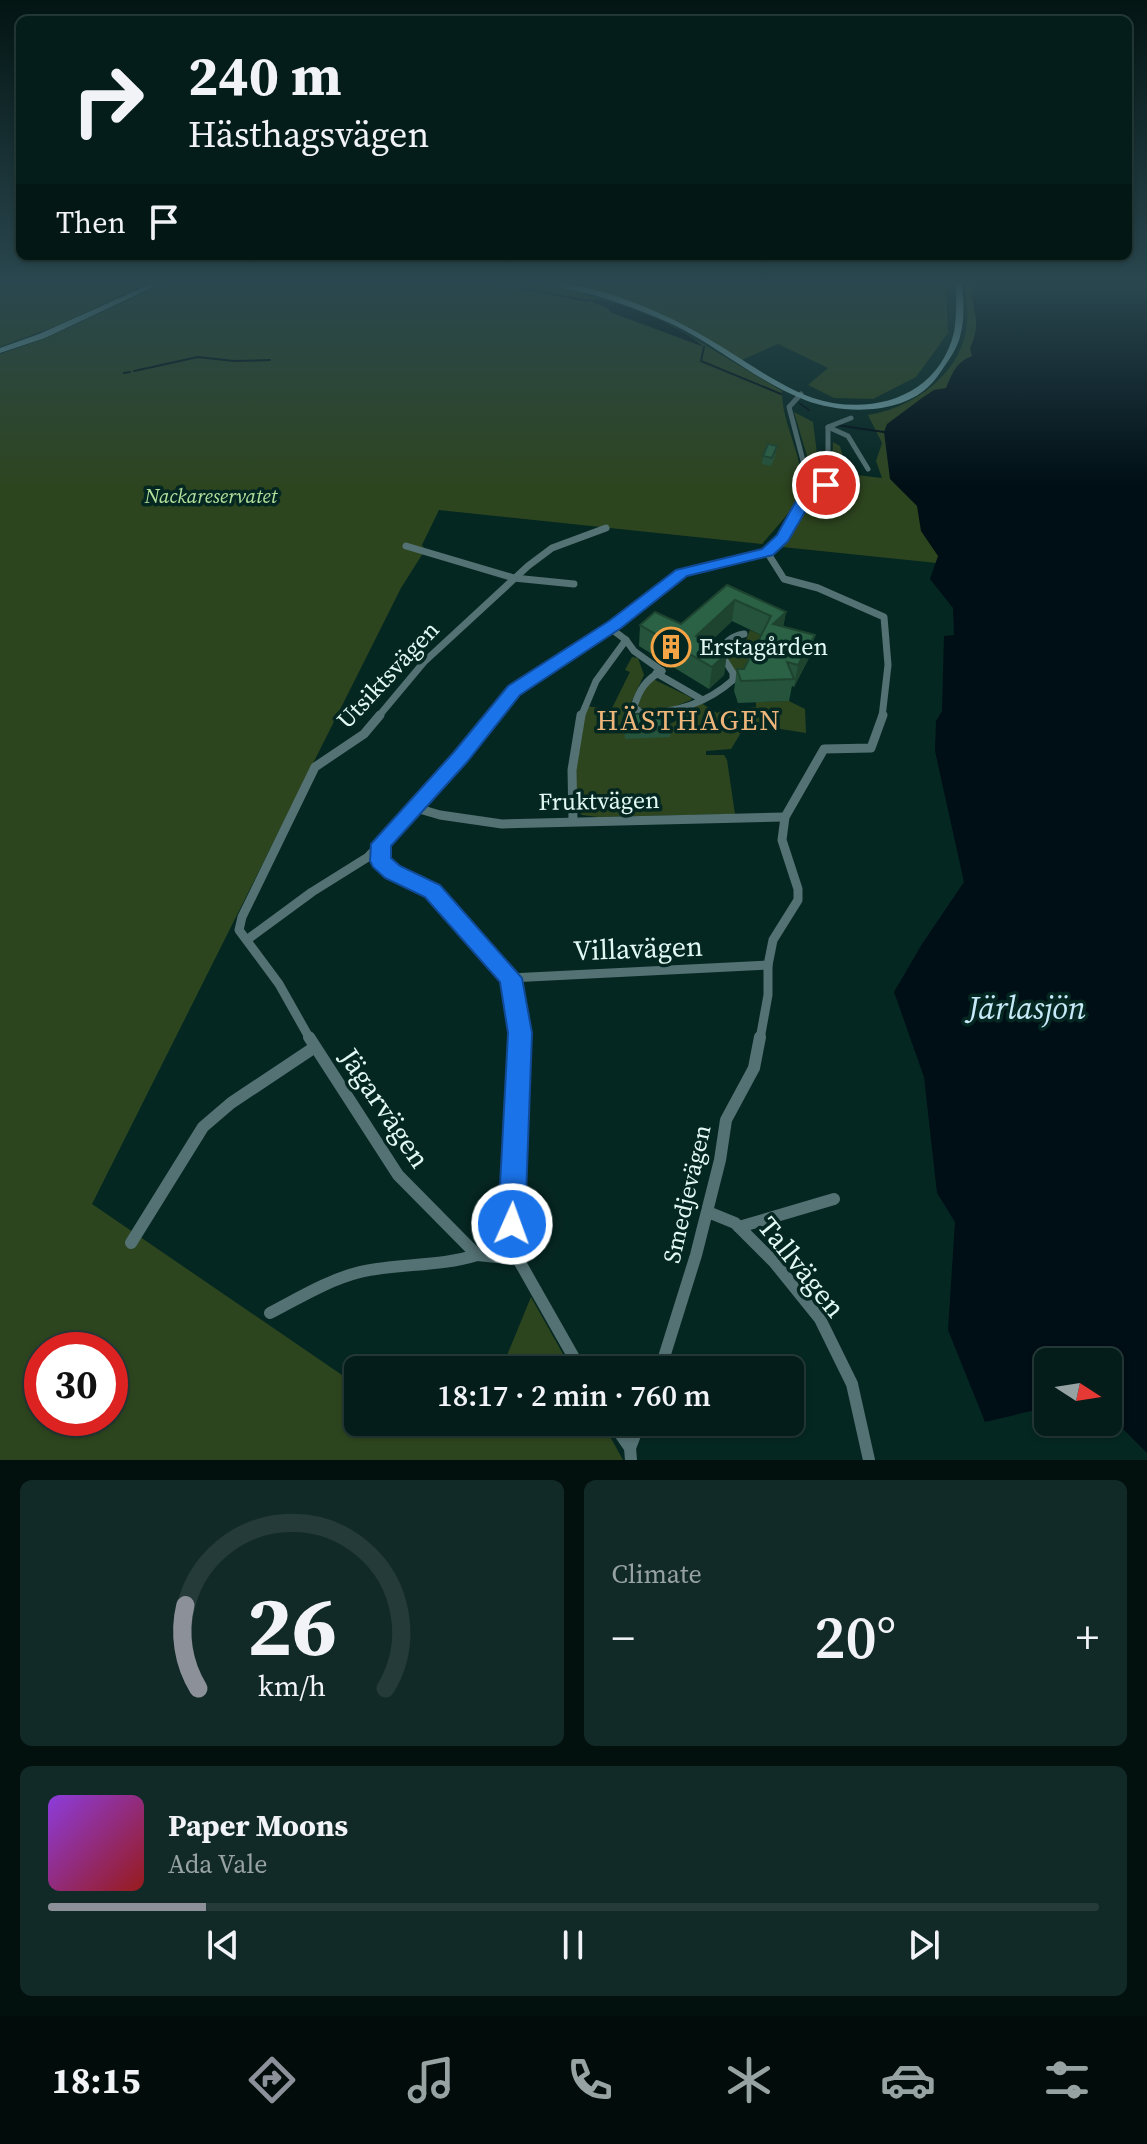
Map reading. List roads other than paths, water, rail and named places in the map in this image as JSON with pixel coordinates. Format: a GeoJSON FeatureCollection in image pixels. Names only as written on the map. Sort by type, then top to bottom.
{"type":"FeatureCollection","features":[{"type":"Feature","properties":{"kind":"main road"},"geometry":{"type":"LineString","coordinates":[[721,351],[801,394],[836,406],[867,408],[887,405],[922,389],[951,351]]}},
{"type":"Feature","properties":{"kind":"street"},"geometry":{"type":"LineString","coordinates":[[248,939],[312,892],[368,857],[416,808],[514,691],[610,628],[681,573],[767,552],[783,537],[809,496],[810,488],[789,407],[801,394]]}},
{"type":"Feature","properties":{"kind":"street"},"geometry":{"type":"LineString","coordinates":[[828,427],[851,418]]}},
{"type":"Feature","properties":{"kind":"street"},"geometry":{"type":"LineString","coordinates":[[810,488],[824,487],[828,482],[821,468],[828,452],[828,427]]}},
{"type":"Feature","properties":{"kind":"street"},"geometry":{"type":"LineString","coordinates":[[828,427],[848,436],[868,469]]}},
{"type":"Feature","properties":{"kind":"street","name":"Utsiktsvägen"},"geometry":{"type":"LineString","coordinates":[[248,939],[239,930],[242,917],[315,767],[364,734],[424,662],[514,578],[552,548],[606,528]]}},
{"type":"Feature","properties":{"kind":"street"},"geometry":{"type":"LineString","coordinates":[[406,546],[514,578],[574,584]]}},
{"type":"Feature","properties":{"kind":"street"},"geometry":{"type":"LineString","coordinates":[[767,552],[784,579],[818,588],[884,617],[890,659],[876,740],[871,748],[824,749],[785,817]]}},
{"type":"Feature","properties":{"kind":"street"},"geometry":{"type":"LineString","coordinates":[[610,628],[659,672],[701,699]]}},
{"type":"Feature","properties":{"kind":"street"},"geometry":{"type":"LineString","coordinates":[[659,672],[648,676],[638,695],[634,707],[641,713],[654,714],[721,691],[733,680],[733,673],[721,654],[722,646],[729,638],[744,634]]}},
{"type":"Feature","properties":{"kind":"street"},"geometry":{"type":"LineString","coordinates":[[573,821],[573,740],[577,721],[594,684],[626,640]]}},
{"type":"Feature","properties":{"kind":"street","name":"Fruktvägen"},"geometry":{"type":"LineString","coordinates":[[416,808],[440,815],[502,824],[785,817]]}},
{"type":"Feature","properties":{"kind":"street","name":"Smedjevägen"},"geometry":{"type":"LineString","coordinates":[[664,1356],[708,1212],[726,1120],[754,1068],[768,995],[768,965],[777,930],[798,900],[798,889],[782,840],[785,817]]}},
{"type":"Feature","properties":{"kind":"street"},"geometry":{"type":"LineString","coordinates":[[381,844],[380,861],[392,872],[432,891],[510,978],[520,1033],[512,1224],[518,1259],[573,1356]]}},
{"type":"Feature","properties":{"kind":"street","name":"Jägarvägen"},"geometry":{"type":"LineString","coordinates":[[248,939],[398,1175],[477,1255]]}},
{"type":"Feature","properties":{"kind":"street","name":"Villavägen"},"geometry":{"type":"LineString","coordinates":[[510,978],[768,965]]}},
{"type":"Feature","properties":{"kind":"street"},"geometry":{"type":"LineString","coordinates":[[131,1243],[203,1127],[231,1103],[315,1047]]}},
{"type":"Feature","properties":{"kind":"street"},"geometry":{"type":"LineString","coordinates":[[739,1227],[834,1199]]}},
{"type":"Feature","properties":{"kind":"street","name":"Tallvägen"},"geometry":{"type":"LineString","coordinates":[[708,1212],[739,1227],[774,1262],[820,1319],[852,1384],[869,1460]]}},
{"type":"Feature","properties":{"kind":"street"},"geometry":{"type":"LineString","coordinates":[[270,1313],[341,1278],[364,1271],[455,1264],[477,1255],[518,1259]]}},
{"type":"Feature","properties":{"kind":"street"},"geometry":{"type":"LineString","coordinates":[[620,1436],[631,1454]]}},
{"type":"Feature","properties":{"kind":"water","name":"Järlasjön"},"geometry":{"type":"Polygon","coordinates":[[[971,351],[1147,351],[1147,1453],[1122,1428],[1122,1348],[1034,1348],[1034,1410],[985,1422],[948,1330],[955,1222],[937,1193],[924,1077],[894,992],[964,882],[935,751],[936,721],[942,711],[944,636],[954,635],[953,608],[930,579],[938,556],[921,531],[917,506],[890,479],[884,432],[887,424],[922,398],[934,390],[946,388],[958,365],[972,356],[971,351]]]}},
{"type":"Feature","properties":{"kind":"waterway"},"geometry":{"type":"LineString","coordinates":[[703,351],[701,361],[781,394]]}},
{"type":"Feature","properties":{"kind":"waterway"},"geometry":{"type":"LineString","coordinates":[[134,371],[198,357],[234,361],[270,360]]}},
{"type":"Feature","properties":{"kind":"waterway"},"geometry":{"type":"LineString","coordinates":[[124,373],[130,372]]}},
{"type":"Feature","properties":{"kind":"waterway"},"geometry":{"type":"LineString","coordinates":[[799,403],[809,410]]}},
{"type":"Feature","properties":{"kind":"waterway"},"geometry":{"type":"LineString","coordinates":[[836,425],[884,432]]}},
{"type":"Feature","properties":{"kind":"place","name":"Erstagården"},"geometry":{"type":"Point","coordinates":[671,647]}},
{"type":"Feature","properties":{"kind":"district","name":"HÄSTHAGEN"},"geometry":{"type":"Point","coordinates":[689,720]}},
{"type":"Feature","properties":{"kind":"park label","name":"Nackareservatet"},"geometry":{"type":"Point","coordinates":[211,496]}}]}
